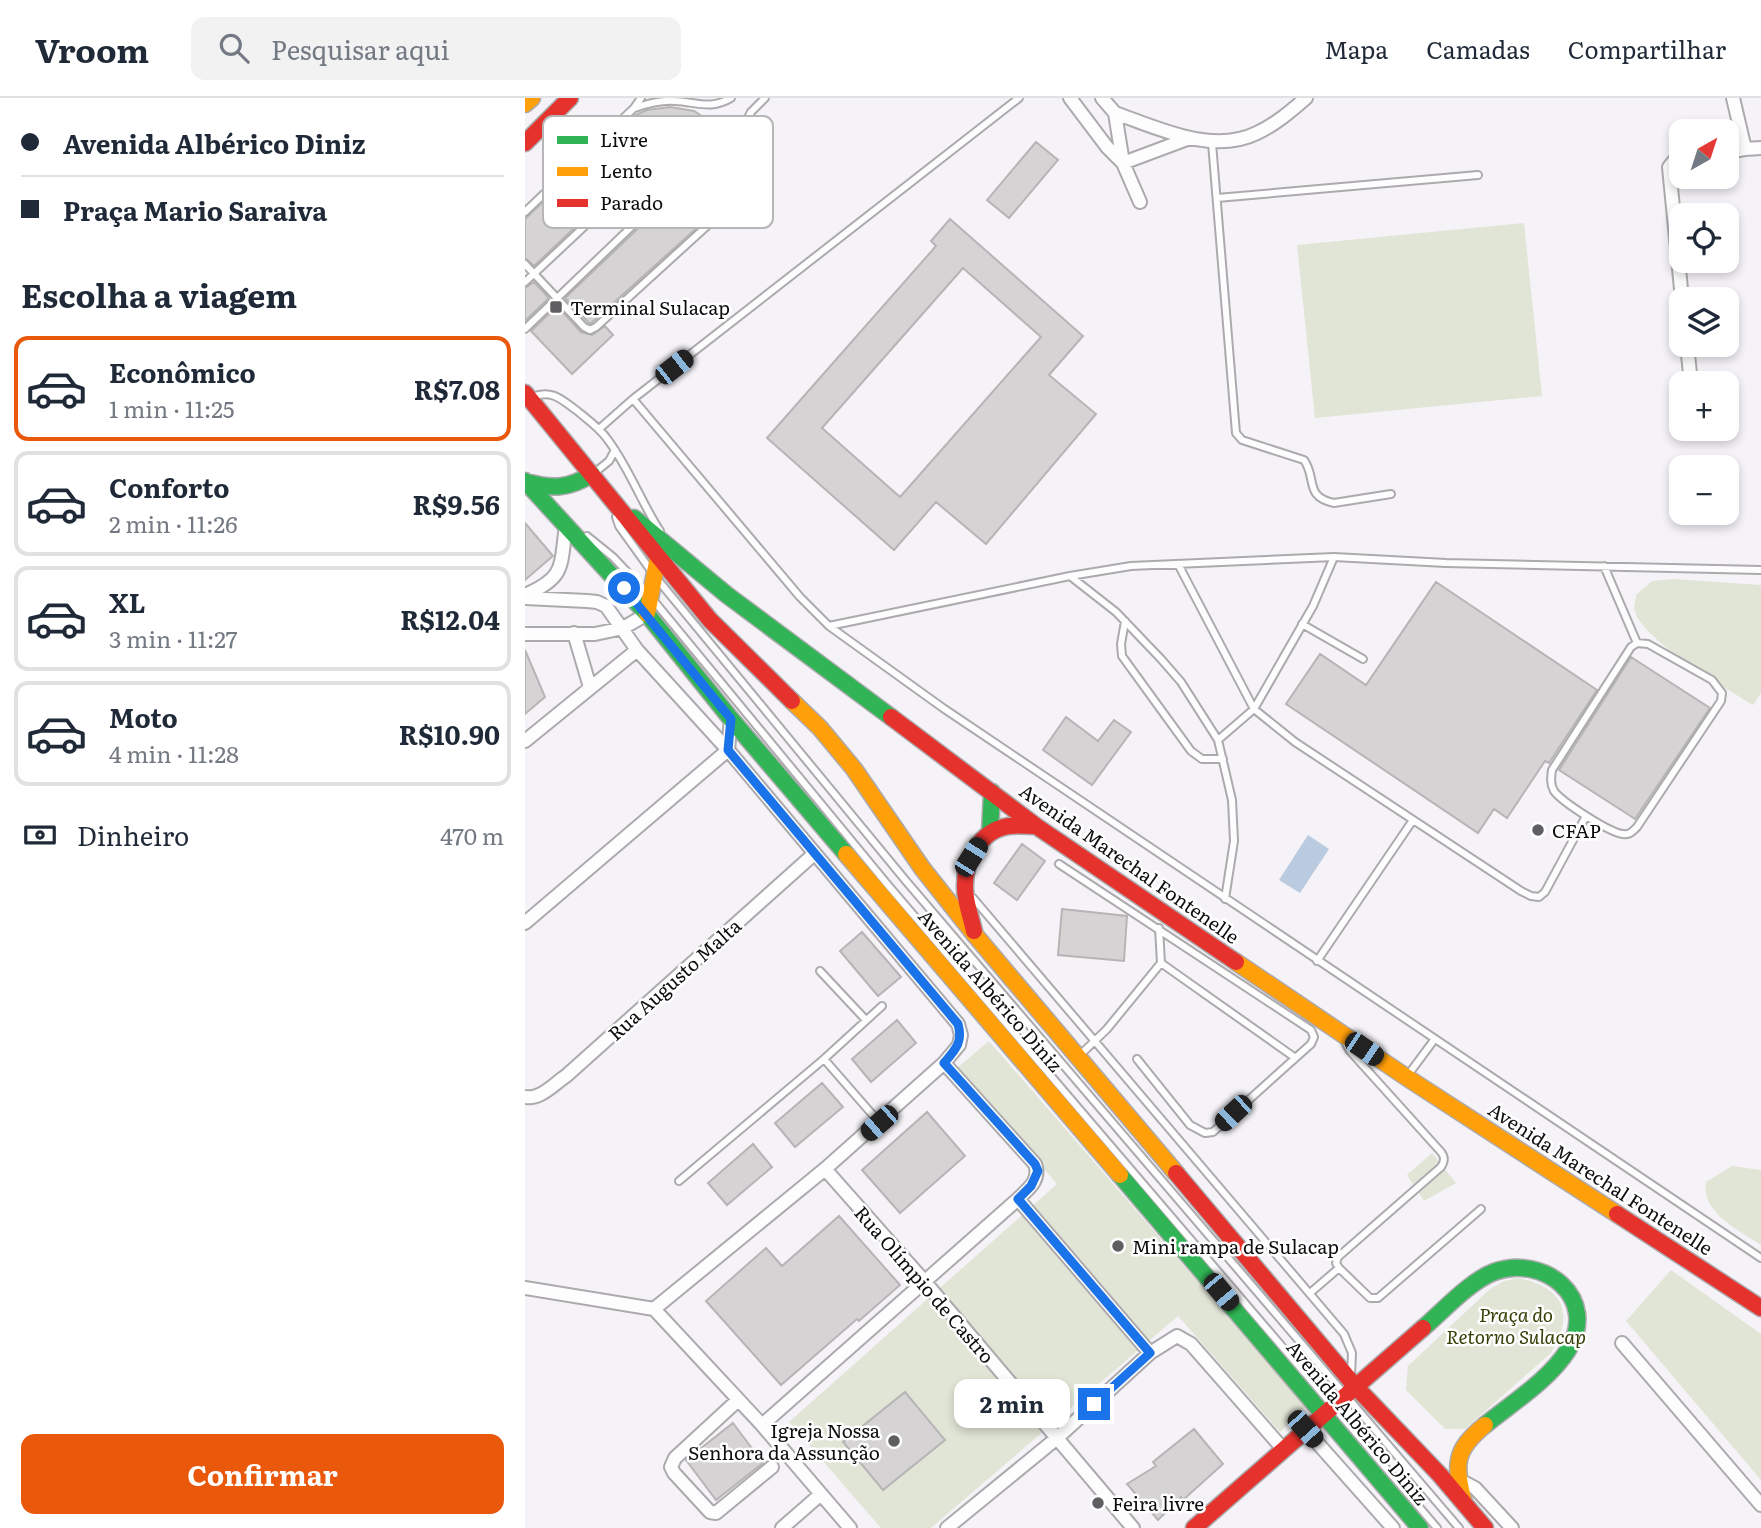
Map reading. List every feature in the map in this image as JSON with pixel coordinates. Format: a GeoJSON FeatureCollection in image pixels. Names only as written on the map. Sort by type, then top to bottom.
{"type":"FeatureCollection","features":[{"type":"Feature","properties":{"kind":"main road"},"geometry":{"type":"LineString","coordinates":[[525,104],[532,98]]}},
{"type":"Feature","properties":{"kind":"main road"},"geometry":{"type":"LineString","coordinates":[[552,116],[570,98]]}},
{"type":"Feature","properties":{"kind":"main road"},"geometry":{"type":"LineString","coordinates":[[525,143],[543,125]]}},
{"type":"Feature","properties":{"kind":"main road"},"geometry":{"type":"LineString","coordinates":[[525,376],[528,395],[613,500]]}},
{"type":"Feature","properties":{"kind":"main road"},"geometry":{"type":"LineString","coordinates":[[526,482],[558,489],[580,483],[592,474]]}},
{"type":"Feature","properties":{"kind":"main road","name":"Avenida Albérico Diniz"},"geometry":{"type":"LineString","coordinates":[[526,482],[647,614],[731,719],[1328,1409],[1420,1528]]}},
{"type":"Feature","properties":{"kind":"main road","name":"Avenida Albérico Diniz"},"geometry":{"type":"LineString","coordinates":[[613,500],[665,553],[727,639],[820,728],[854,769],[922,868],[975,935],[1350,1387],[1440,1475],[1485,1528]]}},
{"type":"Feature","properties":{"kind":"main road"},"geometry":{"type":"LineString","coordinates":[[647,614],[654,575],[665,553]]}},
{"type":"Feature","properties":{"kind":"main road","name":"Avenida Marechal Fontenelle"},"geometry":{"type":"LineString","coordinates":[[665,553],[727,595],[1036,826],[1406,1077],[1761,1308]]}},
{"type":"Feature","properties":{"kind":"main road"},"geometry":{"type":"LineString","coordinates":[[990,833],[992,792]]}},
{"type":"Feature","properties":{"kind":"main road"},"geometry":{"type":"LineString","coordinates":[[975,935],[965,890],[965,877],[971,857],[990,833],[1007,827],[1036,826]]}},
{"type":"Feature","properties":{"kind":"main road"},"geometry":{"type":"LineString","coordinates":[[1194,1528],[1350,1387],[1484,1276],[1505,1266],[1521,1265],[1540,1270],[1560,1282],[1574,1298],[1577,1317],[1575,1337],[1560,1361],[1468,1439],[1461,1448],[1459,1478],[1464,1503]]}},
{"type":"Feature","properties":{"kind":"street"},"geometry":{"type":"LineString","coordinates":[[1070,98],[1107,147],[1123,163]]}},
{"type":"Feature","properties":{"kind":"street"},"geometry":{"type":"LineString","coordinates":[[1102,98],[1115,113],[1212,143],[1255,135],[1283,118],[1306,98]]}},
{"type":"Feature","properties":{"kind":"street"},"geometry":{"type":"LineString","coordinates":[[1733,98],[1745,149]]}},
{"type":"Feature","properties":{"kind":"street"},"geometry":{"type":"LineString","coordinates":[[1115,113],[1123,163],[1140,202]]}},
{"type":"Feature","properties":{"kind":"street"},"geometry":{"type":"LineString","coordinates":[[1123,163],[1190,138]]}},
{"type":"Feature","properties":{"kind":"street"},"geometry":{"type":"LineString","coordinates":[[1739,150],[1761,148]]}},
{"type":"Feature","properties":{"kind":"street"},"geometry":{"type":"LineString","coordinates":[[1671,189],[1681,287]]}},
{"type":"Feature","properties":{"kind":"street"},"geometry":{"type":"LineString","coordinates":[[525,597],[545,586],[557,575],[566,526]]}},
{"type":"Feature","properties":{"kind":"street"},"geometry":{"type":"LineString","coordinates":[[525,597],[597,602],[606,606],[637,650],[728,750],[958,1024],[961,1035],[960,1045],[944,1063],[879,1123],[654,1309]]}},
{"type":"Feature","properties":{"kind":"street"},"geometry":{"type":"LineString","coordinates":[[525,634],[595,634],[623,628],[647,614]]}},
{"type":"Feature","properties":{"kind":"street"},"geometry":{"type":"LineString","coordinates":[[574,634],[590,687]]}},
{"type":"Feature","properties":{"kind":"street"},"geometry":{"type":"LineString","coordinates":[[525,741],[637,650]]}},
{"type":"Feature","properties":{"kind":"street"},"geometry":{"type":"LineString","coordinates":[[525,923],[728,750],[731,719]]}},
{"type":"Feature","properties":{"kind":"street","name":"Rua Augusto Malta"},"geometry":{"type":"LineString","coordinates":[[528,1098],[541,1094],[566,1076],[814,854]]}},
{"type":"Feature","properties":{"kind":"street"},"geometry":{"type":"LineString","coordinates":[[762,1425],[1018,1199],[1037,1178],[1035,1164],[944,1063]]}},
{"type":"Feature","properties":{"kind":"street","name":"Rua Olímpio de Castro"},"geometry":{"type":"LineString","coordinates":[[825,1169],[925,1282],[1133,1528]]}},
{"type":"Feature","properties":{"kind":"street"},"geometry":{"type":"LineString","coordinates":[[1018,1199],[1150,1353]]}},
{"type":"Feature","properties":{"kind":"street"},"geometry":{"type":"LineString","coordinates":[[525,1288],[654,1309],[762,1425],[850,1528]]}},
{"type":"Feature","properties":{"kind":"street"},"geometry":{"type":"LineString","coordinates":[[947,1528],[1057,1438],[1150,1353],[1177,1336],[1191,1344],[1283,1449]]}},
{"type":"Feature","properties":{"kind":"street"},"geometry":{"type":"LineString","coordinates":[[1622,1343],[1761,1505]]}},
{"type":"Feature","properties":{"kind":"street"},"geometry":{"type":"LineString","coordinates":[[738,1400],[675,1458],[671,1467],[674,1473],[710,1512],[716,1513],[772,1467]]}},
{"type":"Feature","properties":{"kind":"street"},"geometry":{"type":"LineString","coordinates":[[1305,1429],[1393,1528]]}},
{"type":"Feature","properties":{"kind":"street","name":"Avenida Albérico Diniz"},"geometry":{"type":"LineString","coordinates":[[1440,1475],[1459,1478]]}},
{"type":"Feature","properties":{"kind":"street"},"geometry":{"type":"LineString","coordinates":[[1459,1478],[1475,1488],[1512,1528]]}},
{"type":"Feature","properties":{"kind":"street"},"geometry":{"type":"LineString","coordinates":[[782,1528],[821,1494]]}},
{"type":"Feature","properties":{"kind":"lane"},"geometry":{"type":"LineString","coordinates":[[626,116],[642,98]]}},
{"type":"Feature","properties":{"kind":"lane"},"geometry":{"type":"LineString","coordinates":[[634,108],[654,102],[676,101],[715,106],[731,98]]}},
{"type":"Feature","properties":{"kind":"lane"},"geometry":{"type":"LineString","coordinates":[[749,116],[765,98]]}},
{"type":"Feature","properties":{"kind":"lane"},"geometry":{"type":"LineString","coordinates":[[599,429],[633,399],[1019,98]]}},
{"type":"Feature","properties":{"kind":"lane"},"geometry":{"type":"LineString","coordinates":[[1212,143],[1235,433],[1242,440],[1304,460],[1312,487],[1324,501],[1334,503],[1391,494]]}},
{"type":"Feature","properties":{"kind":"lane"},"geometry":{"type":"LineString","coordinates":[[1217,198],[1478,175]]}},
{"type":"Feature","properties":{"kind":"lane"},"geometry":{"type":"LineString","coordinates":[[525,212],[543,195]]}},
{"type":"Feature","properties":{"kind":"lane"},"geometry":{"type":"LineString","coordinates":[[525,282],[582,228]]}},
{"type":"Feature","properties":{"kind":"lane"},"geometry":{"type":"LineString","coordinates":[[525,329],[630,228]]}},
{"type":"Feature","properties":{"kind":"lane"},"geometry":{"type":"LineString","coordinates":[[525,264],[584,327],[590,330],[706,228]]}},
{"type":"Feature","properties":{"kind":"lane"},"geometry":{"type":"LineString","coordinates":[[528,395],[556,395],[599,429],[615,450],[665,553]]}},
{"type":"Feature","properties":{"kind":"lane"},"geometry":{"type":"LineString","coordinates":[[633,399],[800,597],[829,626],[943,708],[1761,1258]]}},
{"type":"Feature","properties":{"kind":"lane"},"geometry":{"type":"LineString","coordinates":[[592,474],[609,461],[615,450]]}},
{"type":"Feature","properties":{"kind":"lane"},"geometry":{"type":"LineString","coordinates":[[613,500],[619,526],[654,575],[906,881],[1350,1387],[1459,1528]]}},
{"type":"Feature","properties":{"kind":"lane"},"geometry":{"type":"LineString","coordinates":[[566,526],[587,536],[613,556],[650,596],[896,895],[1328,1409],[1437,1528]]}},
{"type":"Feature","properties":{"kind":"lane"},"geometry":{"type":"LineString","coordinates":[[829,626],[1131,566],[1334,557],[1446,563],[1761,570]]}},
{"type":"Feature","properties":{"kind":"lane"},"geometry":{"type":"LineString","coordinates":[[1218,740],[1254,709],[1313,606],[1334,557]]}},
{"type":"Feature","properties":{"kind":"lane"},"geometry":{"type":"LineString","coordinates":[[1178,564],[1254,709],[1295,742],[1521,891],[1539,897],[1545,892],[1586,816]]}},
{"type":"Feature","properties":{"kind":"lane"},"geometry":{"type":"LineString","coordinates":[[1604,566],[1637,643]]}},
{"type":"Feature","properties":{"kind":"lane"},"geometry":{"type":"LineString","coordinates":[[1070,576],[1125,621],[1174,673],[1218,740],[1232,800],[1234,841],[1225,899]]}},
{"type":"Feature","properties":{"kind":"lane"},"geometry":{"type":"LineString","coordinates":[[1125,621],[1122,656],[1191,751],[1202,758],[1223,758]]}},
{"type":"Feature","properties":{"kind":"lane"},"geometry":{"type":"LineString","coordinates":[[1302,624],[1363,659]]}},
{"type":"Feature","properties":{"kind":"lane"},"geometry":{"type":"LineString","coordinates":[[1637,643],[1648,645],[1712,680],[1722,693],[1721,701],[1637,827],[1630,834],[1621,834],[1586,816],[1553,789],[1550,779],[1552,769],[1631,647],[1637,643]]}},
{"type":"Feature","properties":{"kind":"lane"},"geometry":{"type":"LineString","coordinates":[[1317,961],[1413,820]]}},
{"type":"Feature","properties":{"kind":"lane"},"geometry":{"type":"LineString","coordinates":[[1059,864],[1311,1030],[1314,1037],[1311,1044],[1213,1132],[1205,1133],[1190,1125],[1137,1059]]}},
{"type":"Feature","properties":{"kind":"lane"},"geometry":{"type":"LineString","coordinates":[[965,890],[1310,1293],[1349,1343],[1352,1353],[1350,1387]]}},
{"type":"Feature","properties":{"kind":"lane"},"geometry":{"type":"LineString","coordinates":[[1078,1057],[1161,963],[1159,928]]}},
{"type":"Feature","properties":{"kind":"lane"},"geometry":{"type":"LineString","coordinates":[[1161,963],[1294,1057]]}},
{"type":"Feature","properties":{"kind":"lane"},"geometry":{"type":"LineString","coordinates":[[820,971],[865,1019]]}},
{"type":"Feature","properties":{"kind":"lane"},"geometry":{"type":"LineString","coordinates":[[679,1181],[824,1059],[881,1006]]}},
{"type":"Feature","properties":{"kind":"lane"},"geometry":{"type":"LineString","coordinates":[[1343,1034],[1350,1051],[1441,1152],[1444,1162],[1338,1257],[1336,1263],[1339,1268],[1370,1298],[1378,1298],[1481,1209]]}},
{"type":"Feature","properties":{"kind":"lane"},"geometry":{"type":"LineString","coordinates":[[1406,1077],[1434,1040]]}},
{"type":"Feature","properties":{"kind":"lane"},"geometry":{"type":"LineString","coordinates":[[824,1059],[879,1123]]}},
{"type":"Feature","properties":{"kind":"lane"},"geometry":{"type":"LineString","coordinates":[[1310,1293],[1339,1268]]}},
{"type":"Feature","properties":{"kind":"green space"},"geometry":{"type":"Polygon","coordinates":[[[1524,223],[1542,396],[1315,418],[1297,245],[1524,223]]]}},
{"type":"Feature","properties":{"kind":"green space"},"geometry":{"type":"Polygon","coordinates":[[[1674,579],[1761,585],[1761,693],[1753,705],[1687,663],[1641,623],[1634,609],[1636,595],[1652,581],[1674,579]]]}},
{"type":"Feature","properties":{"kind":"green space"},"geometry":{"type":"Polygon","coordinates":[[[989,1041],[1306,1406],[1280,1432],[1178,1316],[931,1528],[881,1528],[789,1422],[1057,1184],[957,1068],[989,1041]]]}},
{"type":"Feature","properties":{"kind":"green space"},"geometry":{"type":"Polygon","coordinates":[[[1432,1153],[1456,1183],[1424,1201],[1407,1175],[1432,1153]]]}},
{"type":"Feature","properties":{"kind":"green space"},"geometry":{"type":"Polygon","coordinates":[[[1732,1166],[1761,1170],[1761,1245],[1723,1220],[1709,1203],[1706,1182],[1732,1166]]]}},
{"type":"Feature","properties":{"kind":"green space"},"geometry":{"type":"Polygon","coordinates":[[[1671,1270],[1761,1334],[1761,1480],[1626,1321],[1671,1270]]]}},
{"type":"Feature","properties":{"kind":"green space","name":"Praça do Retorno Sulacap"},"geometry":{"type":"Polygon","coordinates":[[[1519,1278],[1546,1288],[1561,1304],[1562,1326],[1558,1339],[1551,1353],[1465,1429],[1445,1429],[1406,1390],[1408,1366],[1490,1289],[1504,1281],[1519,1278]]]}},
{"type":"Feature","properties":{"kind":"water"},"geometry":{"type":"Polygon","coordinates":[[[1308,835],[1329,849],[1300,893],[1279,880],[1308,835]]]}},
{"type":"Feature","properties":{"kind":"building"},"geometry":{"type":"Polygon","coordinates":[[[670,107],[694,111],[702,116],[633,116],[647,110],[670,107]]]}},
{"type":"Feature","properties":{"kind":"building"},"geometry":{"type":"Polygon","coordinates":[[[1036,142],[1058,160],[1009,218],[987,200],[1036,142]]]}},
{"type":"Feature","properties":{"kind":"building"},"geometry":{"type":"Polygon","coordinates":[[[543,202],[543,228],[574,228],[534,266],[525,258],[525,219],[543,202]]]}},
{"type":"Feature","properties":{"kind":"building"},"geometry":{"type":"Polygon","coordinates":[[[950,219],[1083,336],[1049,375],[1096,414],[986,544],[936,502],[894,550],[767,438],[936,246],[931,241],[950,219]],[[963,268],[822,428],[900,497],[1041,337],[963,268]]]}},
{"type":"Feature","properties":{"kind":"building"},"geometry":{"type":"Polygon","coordinates":[[[639,228],[697,228],[590,324],[565,298],[639,228]]]}},
{"type":"Feature","properties":{"kind":"building"},"geometry":{"type":"Polygon","coordinates":[[[534,282],[549,298],[525,321],[525,288],[534,282]]]}},
{"type":"Feature","properties":{"kind":"building"},"geometry":{"type":"Polygon","coordinates":[[[557,306],[581,332],[592,335],[605,326],[613,335],[572,374],[531,331],[557,306]]]}},
{"type":"Feature","properties":{"kind":"building"},"geometry":{"type":"Polygon","coordinates":[[[525,523],[553,556],[525,580],[525,523]]]}},
{"type":"Feature","properties":{"kind":"building"},"geometry":{"type":"Polygon","coordinates":[[[1436,582],[1597,690],[1549,763],[1545,761],[1507,818],[1494,809],[1478,833],[1286,704],[1320,654],[1366,685],[1436,582]]]}},
{"type":"Feature","properties":{"kind":"building"},"geometry":{"type":"Polygon","coordinates":[[[525,650],[545,697],[525,714],[525,650]]]}},
{"type":"Feature","properties":{"kind":"building"},"geometry":{"type":"Polygon","coordinates":[[[1631,657],[1710,708],[1635,819],[1559,770],[1631,657]]]}},
{"type":"Feature","properties":{"kind":"building"},"geometry":{"type":"Polygon","coordinates":[[[1066,717],[1098,741],[1114,720],[1131,732],[1092,785],[1043,750],[1066,717]]]}},
{"type":"Feature","properties":{"kind":"building"},"geometry":{"type":"Polygon","coordinates":[[[1022,844],[1045,861],[1017,900],[994,883],[1022,844]]]}},
{"type":"Feature","properties":{"kind":"building"},"geometry":{"type":"Polygon","coordinates":[[[1062,909],[1127,916],[1124,961],[1058,955],[1062,909]]]}},
{"type":"Feature","properties":{"kind":"building"},"geometry":{"type":"Polygon","coordinates":[[[862,932],[901,977],[878,996],[840,951],[862,932]]]}},
{"type":"Feature","properties":{"kind":"building"},"geometry":{"type":"Polygon","coordinates":[[[897,1020],[916,1043],[871,1082],[852,1059],[897,1020]]]}},
{"type":"Feature","properties":{"kind":"building"},"geometry":{"type":"Polygon","coordinates":[[[822,1083],[843,1107],[795,1147],[775,1123],[822,1083]]]}},
{"type":"Feature","properties":{"kind":"building"},"geometry":{"type":"Polygon","coordinates":[[[927,1112],[965,1156],[900,1213],[862,1170],[927,1112]]]}},
{"type":"Feature","properties":{"kind":"building"},"geometry":{"type":"Polygon","coordinates":[[[753,1144],[772,1167],[727,1205],[708,1183],[753,1144]]]}},
{"type":"Feature","properties":{"kind":"building"},"geometry":{"type":"Polygon","coordinates":[[[839,1216],[900,1285],[781,1385],[706,1301],[766,1248],[782,1266],[839,1216]]]}},
{"type":"Feature","properties":{"kind":"building","name":"Igreja Nossa Senhora da Assunção"},"geometry":{"type":"Polygon","coordinates":[[[905,1392],[945,1440],[883,1490],[843,1442],[905,1392]]]}},
{"type":"Feature","properties":{"kind":"building"},"geometry":{"type":"Polygon","coordinates":[[[733,1423],[763,1463],[716,1500],[686,1460],[733,1423]]]}},
{"type":"Feature","properties":{"kind":"building"},"geometry":{"type":"Polygon","coordinates":[[[1194,1429],[1223,1464],[1183,1500],[1181,1497],[1158,1520],[1127,1484],[1156,1466],[1153,1462],[1194,1429]]]}},
{"type":"Feature","properties":{"kind":"traffic: fast"},"geometry":{"type":"LineString","coordinates":[[526,482],[560,486],[576,483],[592,474]]}},
{"type":"Feature","properties":{"kind":"traffic: fast"},"geometry":{"type":"LineString","coordinates":[[525,481],[647,614],[731,719],[846,854]]}},
{"type":"Feature","properties":{"kind":"traffic: fast"},"geometry":{"type":"LineString","coordinates":[[634,518],[727,595],[891,717]]}},
{"type":"Feature","properties":{"kind":"traffic: fast"},"geometry":{"type":"LineString","coordinates":[[990,833],[992,792]]}},
{"type":"Feature","properties":{"kind":"traffic: fast"},"geometry":{"type":"LineString","coordinates":[[1120,1175],[1420,1528]]}},
{"type":"Feature","properties":{"kind":"traffic: fast"},"geometry":{"type":"LineString","coordinates":[[1423,1328],[1476,1282],[1494,1272],[1513,1268],[1531,1269],[1548,1275],[1562,1285],[1572,1298],[1577,1313],[1576,1331],[1568,1350],[1541,1381],[1485,1425]]}},
{"type":"Feature","properties":{"kind":"traffic: slow"},"geometry":{"type":"LineString","coordinates":[[525,104],[532,98]]}},
{"type":"Feature","properties":{"kind":"traffic: slow"},"geometry":{"type":"LineString","coordinates":[[647,614],[658,557]]}},
{"type":"Feature","properties":{"kind":"traffic: slow"},"geometry":{"type":"LineString","coordinates":[[792,701],[820,728],[854,769],[922,868],[975,935],[1176,1173]]}},
{"type":"Feature","properties":{"kind":"traffic: slow"},"geometry":{"type":"LineString","coordinates":[[846,854],[1120,1175]]}},
{"type":"Feature","properties":{"kind":"traffic: slow"},"geometry":{"type":"LineString","coordinates":[[1236,962],[1406,1077],[1617,1214]]}},
{"type":"Feature","properties":{"kind":"traffic: slow"},"geometry":{"type":"LineString","coordinates":[[1464,1503],[1459,1460],[1467,1443],[1485,1425]]}},
{"type":"Feature","properties":{"kind":"traffic: jam"},"geometry":{"type":"LineString","coordinates":[[552,116],[570,98]]}},
{"type":"Feature","properties":{"kind":"traffic: jam"},"geometry":{"type":"LineString","coordinates":[[525,143],[543,125]]}},
{"type":"Feature","properties":{"kind":"traffic: jam"},"geometry":{"type":"LineString","coordinates":[[525,393],[710,620],[792,701]]}},
{"type":"Feature","properties":{"kind":"traffic: jam"},"geometry":{"type":"LineString","coordinates":[[891,717],[1036,826],[1236,962]]}},
{"type":"Feature","properties":{"kind":"traffic: jam"},"geometry":{"type":"LineString","coordinates":[[974,931],[967,904],[965,878],[976,848],[982,840],[999,829],[1036,826]]}},
{"type":"Feature","properties":{"kind":"traffic: jam"},"geometry":{"type":"LineString","coordinates":[[1176,1173],[1355,1386],[1440,1475],[1485,1528]]}},
{"type":"Feature","properties":{"kind":"traffic: jam"},"geometry":{"type":"LineString","coordinates":[[1617,1214],[1761,1308]]}},
{"type":"Feature","properties":{"kind":"traffic: jam"},"geometry":{"type":"LineString","coordinates":[[1194,1528],[1423,1328]]}},
{"type":"Feature","properties":{"kind":"place","name":"Terminal Sulacap"},"geometry":{"type":"Point","coordinates":[556,307]}},
{"type":"Feature","properties":{"kind":"place","name":"CFAP"},"geometry":{"type":"Point","coordinates":[1538,830]}},
{"type":"Feature","properties":{"kind":"place","name":"Mini rampa de Sulacap"},"geometry":{"type":"Point","coordinates":[1118,1246]}},
{"type":"Feature","properties":{"kind":"place","name":"Igreja Nossa Senhora da Assunção"},"geometry":{"type":"Point","coordinates":[894,1441]}},
{"type":"Feature","properties":{"kind":"place","name":"Feira livre"},"geometry":{"type":"Point","coordinates":[1098,1503]}},
{"type":"Feature","properties":{"kind":"route"},"geometry":{"type":"LineString","coordinates":[[624,588],[731,719],[728,750],[958,1024],[960,1045],[944,1063],[1035,1164],[1038,1171],[1037,1178],[1018,1199],[1150,1353],[1094,1404]]}}]}
